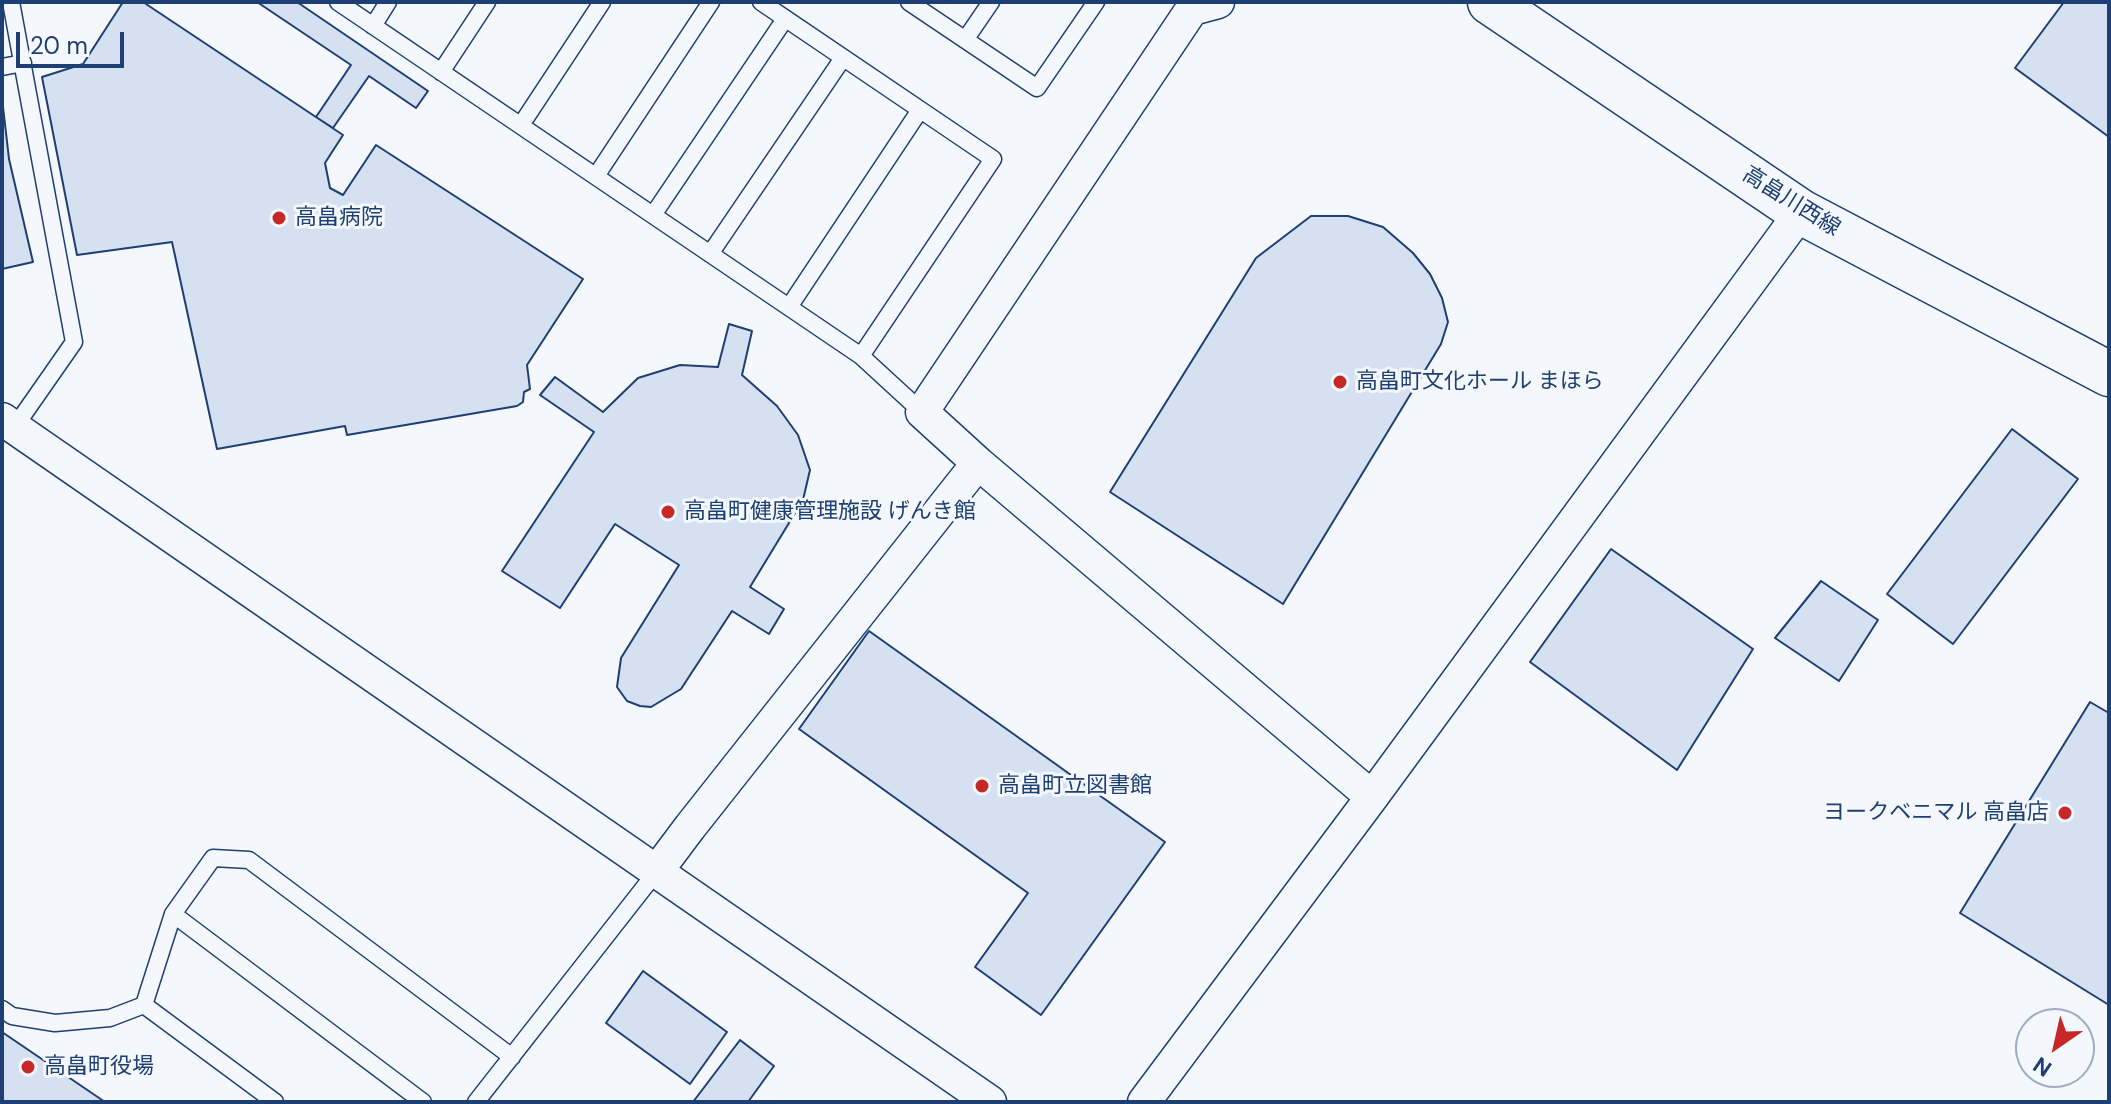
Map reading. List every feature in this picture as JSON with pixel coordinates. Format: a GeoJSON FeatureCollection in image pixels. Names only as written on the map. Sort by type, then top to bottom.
{"type":"FeatureCollection","features":[{"type":"Feature","properties":{"kind":"main road","name":"高畠川西線"},"geometry":{"type":"LineString","coordinates":[[1490,2],[1801,212],[2109,374]]}},
{"type":"Feature","properties":{"kind":"street"},"geometry":{"type":"LineString","coordinates":[[1218,2],[1192,9],[922,412],[1372,797]]}},
{"type":"Feature","properties":{"kind":"street"},"geometry":{"type":"LineString","coordinates":[[1144,1102],[1801,212]]}},
{"type":"Feature","properties":{"kind":"street"},"geometry":{"type":"LineString","coordinates":[[8,423],[990,1102]]}},
{"type":"Feature","properties":{"kind":"street"},"geometry":{"type":"LineString","coordinates":[[657,871],[978,463]]}},
{"type":"Feature","properties":{"kind":"lane"},"geometry":{"type":"LineString","coordinates":[[8,423],[74,342],[11,2]]}},
{"type":"Feature","properties":{"kind":"lane"},"geometry":{"type":"LineString","coordinates":[[338,2],[861,356],[922,412]]}},
{"type":"Feature","properties":{"kind":"lane"},"geometry":{"type":"LineString","coordinates":[[373,26],[388,2]]}},
{"type":"Feature","properties":{"kind":"lane"},"geometry":{"type":"LineString","coordinates":[[441,72],[487,2]]}},
{"type":"Feature","properties":{"kind":"lane"},"geometry":{"type":"LineString","coordinates":[[521,125],[602,2]]}},
{"type":"Feature","properties":{"kind":"lane"},"geometry":{"type":"LineString","coordinates":[[596,176],[711,2]]}},
{"type":"Feature","properties":{"kind":"lane"},"geometry":{"type":"LineString","coordinates":[[761,2],[993,159],[861,356]]}},
{"type":"Feature","properties":{"kind":"lane"},"geometry":{"type":"LineString","coordinates":[[909,2],[1037,88],[1096,2]]}},
{"type":"Feature","properties":{"kind":"lane"},"geometry":{"type":"LineString","coordinates":[[965,40],[991,2]]}},
{"type":"Feature","properties":{"kind":"lane"},"geometry":{"type":"LineString","coordinates":[[653,215],[785,19]]}},
{"type":"Feature","properties":{"kind":"lane"},"geometry":{"type":"LineString","coordinates":[[710,254],[843,58]]}},
{"type":"Feature","properties":{"kind":"lane"},"geometry":{"type":"LineString","coordinates":[[2,67],[23,63]]}},
{"type":"Feature","properties":{"kind":"lane"},"geometry":{"type":"LineString","coordinates":[[789,307],[920,110]]}},
{"type":"Feature","properties":{"kind":"lane"},"geometry":{"type":"LineString","coordinates":[[144,1005],[173,914],[213,858],[249,860],[512,1057]]}},
{"type":"Feature","properties":{"kind":"lane"},"geometry":{"type":"LineString","coordinates":[[476,1102],[657,871]]}},
{"type":"Feature","properties":{"kind":"lane"},"geometry":{"type":"LineString","coordinates":[[173,914],[423,1102]]}},
{"type":"Feature","properties":{"kind":"lane"},"geometry":{"type":"LineString","coordinates":[[2,1009],[12,1016],[55,1023],[110,1018],[144,1005]]}},
{"type":"Feature","properties":{"kind":"lane"},"geometry":{"type":"LineString","coordinates":[[144,1005],[275,1102]]}},
{"type":"Feature","properties":{"kind":"building","name":"高畠病院"},"geometry":{"type":"Polygon","coordinates":[[[123,2],[143,2],[343,135],[325,163],[330,188],[343,195],[376,145],[583,279],[527,365],[530,389],[524,392],[523,402],[517,406],[347,435],[345,426],[217,449],[172,242],[77,255],[42,77],[83,64],[123,2]]]}},
{"type":"Feature","properties":{"kind":"building"},"geometry":{"type":"Polygon","coordinates":[[[257,2],[297,2],[428,91],[416,108],[369,76],[333,128],[316,117],[351,65],[257,2]]]}},
{"type":"Feature","properties":{"kind":"building"},"geometry":{"type":"Polygon","coordinates":[[[2064,2],[2109,2],[2109,137],[2015,68],[2064,2]]]}},
{"type":"Feature","properties":{"kind":"building"},"geometry":{"type":"Polygon","coordinates":[[[2,98],[9,159],[33,262],[2,269],[2,98]]]}},
{"type":"Feature","properties":{"kind":"building"},"geometry":{"type":"Polygon","coordinates":[[[1311,216],[1348,216],[1383,227],[1413,253],[1430,274],[1442,298],[1448,322],[1441,344],[1283,604],[1110,492],[1256,258],[1311,216]]]}},
{"type":"Feature","properties":{"kind":"building","name":"高畠町健康管理施設 げんき館"},"geometry":{"type":"Polygon","coordinates":[[[729,324],[752,331],[742,375],[777,406],[798,435],[810,470],[803,500],[750,587],[784,609],[769,634],[732,611],[681,689],[651,707],[640,706],[627,701],[617,687],[621,658],[679,565],[615,524],[560,608],[502,571],[594,432],[540,395],[555,377],[603,412],[638,378],[680,365],[718,367],[729,324]]]}},
{"type":"Feature","properties":{"kind":"building"},"geometry":{"type":"Polygon","coordinates":[[[2012,429],[2078,479],[1953,644],[1887,594],[2012,429]]]}},
{"type":"Feature","properties":{"kind":"building"},"geometry":{"type":"Polygon","coordinates":[[[1611,549],[1753,649],[1677,770],[1530,662],[1611,549]]]}},
{"type":"Feature","properties":{"kind":"building"},"geometry":{"type":"Polygon","coordinates":[[[1821,581],[1878,620],[1839,681],[1775,638],[1821,581]]]}},
{"type":"Feature","properties":{"kind":"building","name":"高畠町立図書館"},"geometry":{"type":"Polygon","coordinates":[[[869,631],[1165,842],[1041,1015],[975,967],[1028,893],[799,729],[869,631]]]}},
{"type":"Feature","properties":{"kind":"building","name":"ヨークベニマル 高畠店"},"geometry":{"type":"Polygon","coordinates":[[[2090,702],[2109,713],[2109,1005],[1960,913],[2090,702]]]}},
{"type":"Feature","properties":{"kind":"building"},"geometry":{"type":"Polygon","coordinates":[[[643,971],[727,1032],[690,1084],[606,1023],[643,971]]]}},
{"type":"Feature","properties":{"kind":"building","name":"高畠町役場"},"geometry":{"type":"Polygon","coordinates":[[[2,1032],[105,1102],[2,1102],[2,1032]]]}},
{"type":"Feature","properties":{"kind":"building"},"geometry":{"type":"Polygon","coordinates":[[[740,1040],[774,1066],[748,1102],[693,1102],[740,1040]]]}},
{"type":"Feature","properties":{"kind":"place","name":"高畠病院"},"geometry":{"type":"Point","coordinates":[279,218]}},
{"type":"Feature","properties":{"kind":"place","name":"高畠町文化ホール まほら"},"geometry":{"type":"Point","coordinates":[1340,382]}},
{"type":"Feature","properties":{"kind":"place","name":"高畠町健康管理施設 げんき館"},"geometry":{"type":"Point","coordinates":[668,512]}},
{"type":"Feature","properties":{"kind":"place","name":"高畠町立図書館"},"geometry":{"type":"Point","coordinates":[982,786]}},
{"type":"Feature","properties":{"kind":"place","name":"ヨークベニマル 高畠店"},"geometry":{"type":"Point","coordinates":[2065,813]}},
{"type":"Feature","properties":{"kind":"place","name":"高畠町役場"},"geometry":{"type":"Point","coordinates":[28,1067]}}]}
